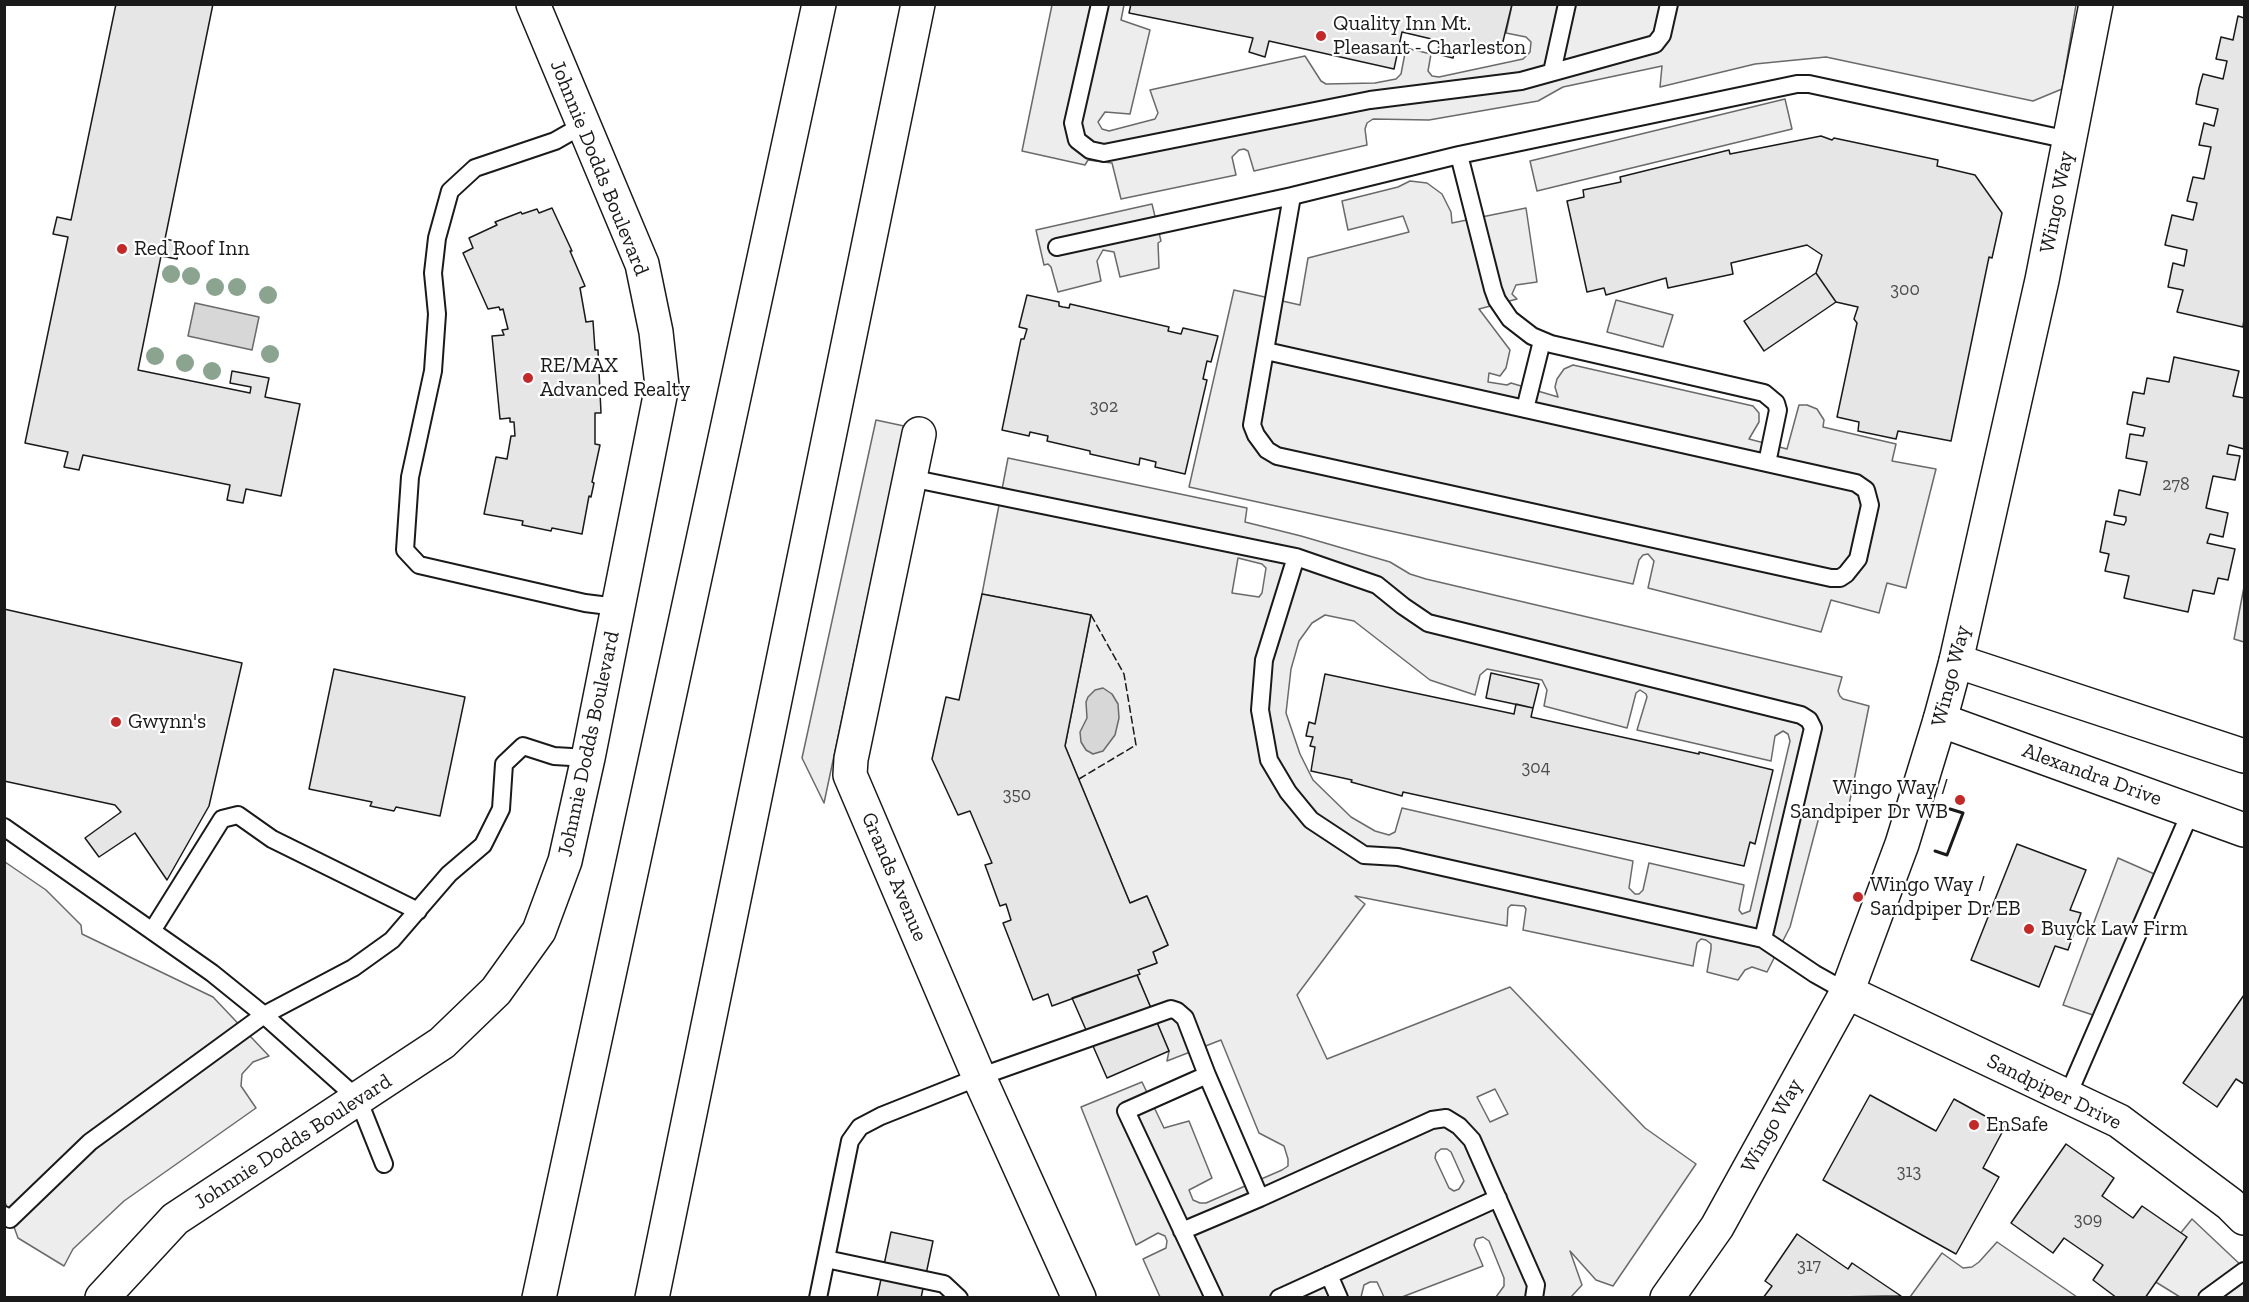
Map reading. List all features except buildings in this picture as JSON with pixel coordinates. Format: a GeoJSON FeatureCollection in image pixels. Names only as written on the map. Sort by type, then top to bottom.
{"type":"FeatureCollection","features":[{"type":"Feature","properties":{"kind":"main road","name":"Johnnie Dodds Boulevard"},"geometry":{"type":"LineString","coordinates":[[102,1298],[175,1219],[442,1043],[496,991],[539,931],[566,861],[662,387],[656,332],[642,264],[533,4]]}},
{"type":"Feature","properties":{"kind":"main road"},"geometry":{"type":"LineString","coordinates":[[539,1298],[819,4]]}},
{"type":"Feature","properties":{"kind":"main road"},"geometry":{"type":"LineString","coordinates":[[896,4],[906,64]]}},
{"type":"Feature","properties":{"kind":"main road"},"geometry":{"type":"LineString","coordinates":[[652,1298],[918,4]]}},
{"type":"Feature","properties":{"kind":"main road","name":"Wingo Way"},"geometry":{"type":"LineString","coordinates":[[1667,1298],[1717,1227],[1847,992],[1902,844],[1956,661],[2042,280],[2096,4]]}},
{"type":"Feature","properties":{"kind":"main road","name":"Grands Avenue"},"geometry":{"type":"LineString","coordinates":[[919,434],[851,759],[850,775],[979,1077],[1079,1298]]}},
{"type":"Feature","properties":{"kind":"main road"},"geometry":{"type":"LineString","coordinates":[[1956,661],[2244,756]]}},
{"type":"Feature","properties":{"kind":"main road","name":"Alexandra Drive"},"geometry":{"type":"LineString","coordinates":[[1940,720],[2244,830]]}},
{"type":"Feature","properties":{"kind":"main road","name":"Sandpiper Drive"},"geometry":{"type":"LineString","coordinates":[[1847,992],[2119,1121],[2223,1198],[2244,1218]]}},
{"type":"Feature","properties":{"kind":"lane"},"geometry":{"type":"LineString","coordinates":[[1100,4],[1073,123],[1077,140],[1090,150],[1104,153],[1370,100],[1521,81],[1654,44],[1662,35],[1669,4]]}},
{"type":"Feature","properties":{"kind":"lane"},"geometry":{"type":"LineString","coordinates":[[1552,72],[1567,4]]}},
{"type":"Feature","properties":{"kind":"lane"},"geometry":{"type":"LineString","coordinates":[[1057,247],[1292,196],[1460,155],[1797,84],[1809,84],[2069,140]]}},
{"type":"Feature","properties":{"kind":"lane"},"geometry":{"type":"LineString","coordinates":[[583,124],[555,141],[475,168],[450,191],[435,250],[433,273],[437,315],[433,371],[410,477],[405,550],[419,565],[585,603],[617,608]]}},
{"type":"Feature","properties":{"kind":"lane"},"geometry":{"type":"LineString","coordinates":[[1460,155],[1497,300],[1510,319],[1542,341],[1764,393],[1776,404],[1778,410],[1767,463]]}},
{"type":"Feature","properties":{"kind":"lane"},"geometry":{"type":"LineString","coordinates":[[1266,351],[1856,483],[1866,490],[1870,500],[1858,559],[1846,574],[1839,578],[1831,578],[1277,456],[1262,444],[1252,425],[1292,196]]}},
{"type":"Feature","properties":{"kind":"lane"},"geometry":{"type":"LineString","coordinates":[[1525,409],[1542,341]]}},
{"type":"Feature","properties":{"kind":"lane"},"geometry":{"type":"LineString","coordinates":[[910,478],[1296,557],[1377,585],[1428,623],[1801,715],[1809,720],[1813,728],[1763,939]]}},
{"type":"Feature","properties":{"kind":"lane"},"geometry":{"type":"LineString","coordinates":[[1296,557],[1264,660],[1260,710],[1269,760],[1288,792],[1311,820],[1364,855],[1398,857],[1763,939],[1815,974],[1847,992]]}},
{"type":"Feature","properties":{"kind":"lane"},"geometry":{"type":"LineString","coordinates":[[4,1215],[10,1219],[90,1142],[264,1015],[353,968],[392,940],[449,874],[483,844],[501,808],[504,764],[523,746],[554,756],[588,758]]}},
{"type":"Feature","properties":{"kind":"lane"},"geometry":{"type":"LineString","coordinates":[[2067,1097],[2191,810]]}},
{"type":"Feature","properties":{"kind":"lane"},"geometry":{"type":"LineString","coordinates":[[152,931],[222,819],[238,815],[272,839],[418,911]]}},
{"type":"Feature","properties":{"kind":"lane"},"geometry":{"type":"LineString","coordinates":[[4,827],[212,973],[264,1015],[358,1099],[384,1164]]}},
{"type":"Feature","properties":{"kind":"lane"},"geometry":{"type":"LineString","coordinates":[[818,1298],[850,1141],[860,1127],[881,1116],[979,1077],[1171,1009],[1185,1018],[1207,1076],[1260,1198]]}},
{"type":"Feature","properties":{"kind":"lane"},"geometry":{"type":"LineString","coordinates":[[1207,1076],[1126,1110],[1214,1298]]}},
{"type":"Feature","properties":{"kind":"lane"},"geometry":{"type":"LineString","coordinates":[[1182,1231],[1432,1120],[1446,1118],[1460,1126],[1472,1140],[1536,1285],[1534,1298]]}},
{"type":"Feature","properties":{"kind":"lane"},"geometry":{"type":"LineString","coordinates":[[1280,1298],[1498,1198]]}},
{"type":"Feature","properties":{"kind":"lane"},"geometry":{"type":"LineString","coordinates":[[826,1259],[944,1284],[959,1298]]}},
{"type":"Feature","properties":{"kind":"lane"},"geometry":{"type":"LineString","coordinates":[[2207,1298],[2244,1271]]}},
{"type":"Feature","properties":{"kind":"lane"},"geometry":{"type":"LineString","coordinates":[[1329,1275],[1339,1298]]}},
{"type":"Feature","properties":{"kind":"shaded area"},"geometry":{"type":"Polygon","coordinates":[[[1052,5],[1124,5],[1121,20],[1150,30],[1130,114],[1105,112],[1098,122],[1102,129],[1109,131],[1155,119],[1158,113],[1150,90],[1305,56],[1321,81],[1326,84],[1375,83],[1396,79],[1401,74],[1406,48],[1431,54],[1428,71],[1432,76],[1439,77],[1523,59],[1530,52],[1531,42],[1526,37],[1506,33],[1512,5],[2076,5],[2062,89],[2033,101],[1826,57],[1755,64],[1660,87],[1662,66],[1563,87],[1538,101],[1429,120],[1373,119],[1367,123],[1365,129],[1367,145],[1254,171],[1248,151],[1239,150],[1232,157],[1236,175],[1121,199],[1112,163],[1088,160],[1085,165],[1022,151],[1052,5]]]}},
{"type":"Feature","properties":{"kind":"shaded area"},"geometry":{"type":"Polygon","coordinates":[[[1785,99],[1792,129],[1537,191],[1530,161],[1785,99]]]}},
{"type":"Feature","properties":{"kind":"shaded area"},"geometry":{"type":"Polygon","coordinates":[[[1410,181],[1427,183],[1442,194],[1451,212],[1452,223],[1526,208],[1537,282],[1516,285],[1512,294],[1517,299],[1479,309],[1510,350],[1506,368],[1500,376],[1489,373],[1488,382],[1507,385],[1511,383],[1558,397],[1555,387],[1557,379],[1564,369],[1573,365],[1753,406],[1759,413],[1759,422],[1749,439],[1787,449],[1799,405],[1807,405],[1817,409],[1824,420],[1823,427],[1896,444],[1892,461],[1936,469],[1906,588],[1887,583],[1879,613],[1831,600],[1821,632],[1648,588],[1654,561],[1648,554],[1643,555],[1639,560],[1633,584],[1189,487],[1234,290],[1300,305],[1308,258],[1409,232],[1403,216],[1348,230],[1342,201],[1398,187],[1410,181]]]}},
{"type":"Feature","properties":{"kind":"shaded area"},"geometry":{"type":"Polygon","coordinates":[[[1152,204],[1161,241],[1158,243],[1159,268],[1120,277],[1114,252],[1103,250],[1097,261],[1101,281],[1058,292],[1051,267],[1048,264],[1044,265],[1036,230],[1152,204]]]}},
{"type":"Feature","properties":{"kind":"shaded area"},"geometry":{"type":"Polygon","coordinates":[[[1616,300],[1673,315],[1663,347],[1607,332],[1616,300]]]}},
{"type":"Feature","properties":{"kind":"shaded area"},"geometry":{"type":"Polygon","coordinates":[[[195,303],[259,317],[252,350],[188,336],[195,303]]]}},
{"type":"Feature","properties":{"kind":"shaded area"},"geometry":{"type":"Polygon","coordinates":[[[876,420],[904,426],[824,803],[802,758],[876,420]]]}},
{"type":"Feature","properties":{"kind":"shaded area"},"geometry":{"type":"Polygon","coordinates":[[[1008,458],[1247,508],[1245,522],[1390,562],[1410,574],[1426,579],[1842,677],[1838,691],[1840,696],[1843,699],[1869,706],[1847,815],[1824,811],[1819,817],[1790,927],[1767,972],[1752,967],[1745,970],[1738,980],[1707,972],[1711,944],[1701,939],[1697,943],[1693,966],[1523,930],[1526,909],[1524,906],[1511,905],[1508,908],[1507,926],[1355,896],[1365,904],[1297,995],[1327,1059],[1510,987],[1645,1128],[1696,1164],[1613,1286],[1596,1280],[1570,1251],[1582,1285],[1571,1297],[1496,1297],[1504,1286],[1504,1278],[1489,1241],[1483,1237],[1476,1239],[1474,1245],[1483,1266],[1402,1297],[1384,1297],[1377,1282],[1370,1282],[1364,1285],[1361,1297],[1160,1297],[1143,1259],[1166,1248],[1165,1236],[1158,1233],[1136,1245],[1081,1107],[1142,1082],[1164,1128],[1189,1121],[1212,1178],[1189,1190],[1193,1200],[1200,1203],[1206,1203],[1282,1170],[1288,1166],[1288,1159],[1284,1146],[1259,1133],[1221,1040],[1167,1061],[1169,1051],[1137,975],[1138,970],[1157,963],[1153,952],[1168,945],[1147,896],[1130,903],[1065,746],[1091,615],[982,594],[1008,458]],[[1238,558],[1232,593],[1259,597],[1262,593],[1266,568],[1262,564],[1238,558]],[[1325,615],[1312,623],[1299,641],[1291,669],[1286,713],[1300,754],[1313,780],[1351,817],[1375,831],[1389,835],[1395,832],[1402,808],[1633,861],[1629,888],[1635,894],[1643,890],[1649,863],[1744,885],[1739,910],[1742,914],[1750,911],[1790,741],[1788,734],[1783,731],[1775,736],[1771,761],[1637,730],[1647,697],[1640,690],[1636,693],[1627,728],[1544,706],[1547,690],[1542,680],[1487,669],[1480,675],[1475,695],[1430,680],[1354,621],[1325,615]],[[1495,1089],[1477,1097],[1490,1122],[1508,1114],[1495,1089]],[[1441,1149],[1436,1153],[1435,1158],[1449,1188],[1454,1191],[1459,1189],[1464,1181],[1451,1152],[1441,1149]]]}},
{"type":"Feature","properties":{"kind":"shaded area"},"geometry":{"type":"Polygon","coordinates":[[[2244,587],[2244,642],[2234,639],[2244,587]]]}},
{"type":"Feature","properties":{"kind":"shaded area"},"geometry":{"type":"Polygon","coordinates":[[[1103,688],[1112,694],[1118,704],[1119,718],[1115,735],[1103,751],[1093,754],[1086,750],[1081,742],[1080,732],[1087,718],[1088,697],[1095,690],[1103,688]]]}},
{"type":"Feature","properties":{"kind":"shaded area"},"geometry":{"type":"Polygon","coordinates":[[[2118,858],[2159,876],[2105,1019],[2063,1005],[2118,858]]]}},
{"type":"Feature","properties":{"kind":"shaded area"},"geometry":{"type":"Polygon","coordinates":[[[5,862],[46,890],[81,925],[82,934],[213,997],[269,1056],[253,1062],[242,1074],[241,1086],[256,1108],[124,1201],[73,1249],[64,1266],[18,1238],[5,1202],[5,862]]]}},
{"type":"Feature","properties":{"kind":"shaded area"},"geometry":{"type":"Polygon","coordinates":[[[2192,1219],[2244,1268],[2244,1297],[2180,1297],[2146,1276],[2192,1219]]]}},
{"type":"Feature","properties":{"kind":"shaded area"},"geometry":{"type":"Polygon","coordinates":[[[1997,1242],[2077,1297],[1910,1297],[1942,1253],[1963,1268],[1972,1267],[1997,1242]]]}},
{"type":"Feature","properties":{"kind":"fence"},"geometry":{"type":"LineString","coordinates":[[1079,779],[1136,745],[1124,674],[1091,615]]}},
{"type":"Feature","properties":{"kind":"wall"},"geometry":{"type":"LineString","coordinates":[[1935,851],[1947,855],[1963,813],[1950,809]]}},
{"type":"Feature","properties":{"kind":"place","name":"Quality Inn Mt. Pleasant - Charleston"},"geometry":{"type":"Point","coordinates":[1321,36]}},
{"type":"Feature","properties":{"kind":"place","name":"Red Roof Inn"},"geometry":{"type":"Point","coordinates":[122,249]}},
{"type":"Feature","properties":{"kind":"place","name":"RE/MAX Advanced Realty"},"geometry":{"type":"Point","coordinates":[528,378]}},
{"type":"Feature","properties":{"kind":"place","name":"Gwynn's"},"geometry":{"type":"Point","coordinates":[116,722]}},
{"type":"Feature","properties":{"kind":"place","name":"Wingo Way / Sandpiper Dr WB"},"geometry":{"type":"Point","coordinates":[1960,800]}},
{"type":"Feature","properties":{"kind":"place","name":"Wingo Way / Sandpiper Dr EB"},"geometry":{"type":"Point","coordinates":[1858,897]}},
{"type":"Feature","properties":{"kind":"place","name":"Buyck Law Firm"},"geometry":{"type":"Point","coordinates":[2029,929]}},
{"type":"Feature","properties":{"kind":"place","name":"EnSafe"},"geometry":{"type":"Point","coordinates":[1974,1125]}}]}
